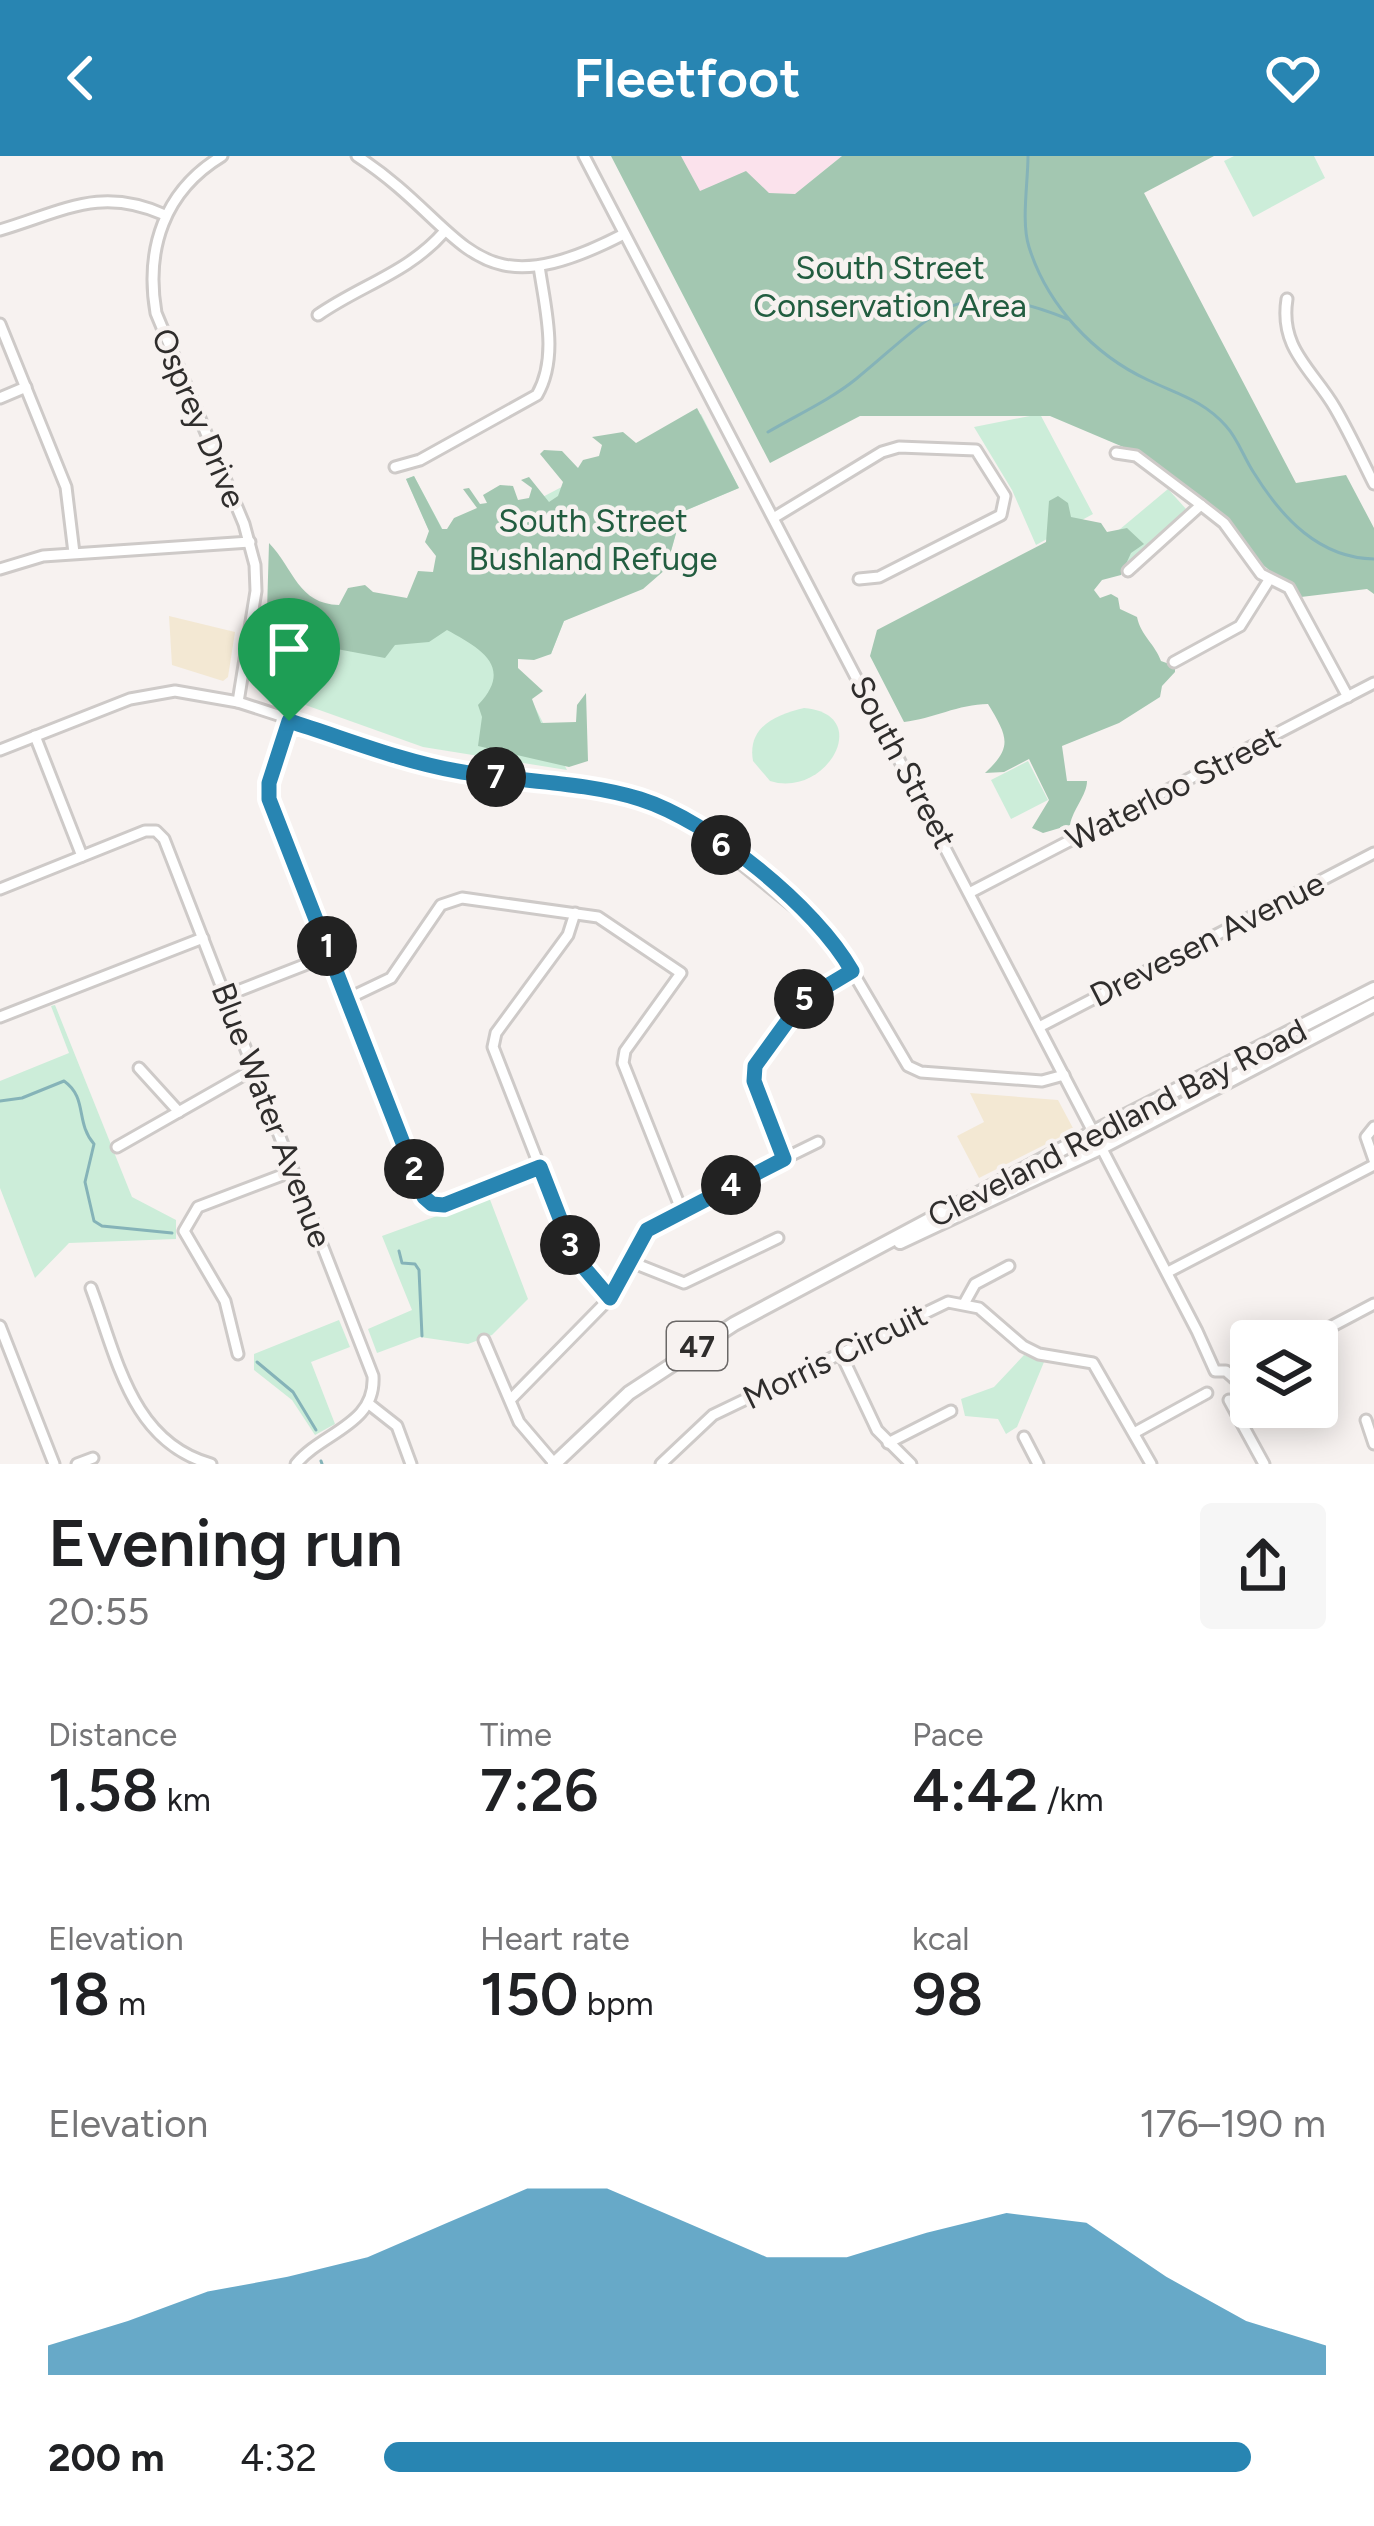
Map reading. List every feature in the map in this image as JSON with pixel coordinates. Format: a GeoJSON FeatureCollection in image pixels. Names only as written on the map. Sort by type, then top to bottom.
{"type":"FeatureCollection","features":[{"type":"Feature","properties":{"kind":"highway","name":"Cleveland Redland Bay Road"},"geometry":{"type":"LineString","coordinates":[[554,1464],[628,1393],[674,1360],[1094,1132],[1374,989]]}},
{"type":"Feature","properties":{"kind":"highway","name":"Cleveland Redland Bay Road"},"geometry":{"type":"LineString","coordinates":[[860,1258],[1102,1147],[1374,1005]]}},
{"type":"Feature","properties":{"kind":"street","name":"Osprey Drive"},"geometry":{"type":"LineString","coordinates":[[222,156],[190,180],[165,214],[152,262],[156,314],[250,542],[256,591],[238,702]]}},
{"type":"Feature","properties":{"kind":"street"},"geometry":{"type":"LineString","coordinates":[[357,156],[477,256],[538,266],[580,257],[624,234]]}},
{"type":"Feature","properties":{"kind":"street","name":"South Street"},"geometry":{"type":"LineString","coordinates":[[584,156],[1041,1026],[1215,1371]]}},
{"type":"Feature","properties":{"kind":"street"},"geometry":{"type":"LineString","coordinates":[[0,230],[107,198],[136,202],[165,214]]}},
{"type":"Feature","properties":{"kind":"street"},"geometry":{"type":"LineString","coordinates":[[318,315],[404,270],[444,232]]}},
{"type":"Feature","properties":{"kind":"street"},"geometry":{"type":"LineString","coordinates":[[395,466],[420,460],[537,395],[547,377],[550,355],[538,266]]}},
{"type":"Feature","properties":{"kind":"street"},"geometry":{"type":"LineString","coordinates":[[1287,299],[1284,317],[1303,368],[1331,402],[1374,484]]}},
{"type":"Feature","properties":{"kind":"street"},"geometry":{"type":"LineString","coordinates":[[0,324],[66,487],[74,553]]}},
{"type":"Feature","properties":{"kind":"street"},"geometry":{"type":"LineString","coordinates":[[0,398],[26,387]]}},
{"type":"Feature","properties":{"kind":"street"},"geometry":{"type":"LineString","coordinates":[[775,517],[890,448],[967,449],[980,454],[1005,496],[1001,515],[879,577],[860,579]]}},
{"type":"Feature","properties":{"kind":"street"},"geometry":{"type":"LineString","coordinates":[[1116,452],[1136,456],[1201,505],[1223,524],[1253,566],[1269,580],[1289,588],[1348,697]]}},
{"type":"Feature","properties":{"kind":"street"},"geometry":{"type":"LineString","coordinates":[[1128,571],[1201,505]]}},
{"type":"Feature","properties":{"kind":"street"},"geometry":{"type":"LineString","coordinates":[[0,569],[22,560],[74,553],[250,542]]}},
{"type":"Feature","properties":{"kind":"street"},"geometry":{"type":"LineString","coordinates":[[1174,662],[1240,626],[1269,580]]}},
{"type":"Feature","properties":{"kind":"street","name":"Waterloo Street"},"geometry":{"type":"LineString","coordinates":[[971,892],[1374,683]]}},
{"type":"Feature","properties":{"kind":"street"},"geometry":{"type":"LineString","coordinates":[[0,749],[154,693],[197,693],[434,766],[609,792],[664,809],[739,857],[800,907],[837,948],[898,1054],[915,1070],[1042,1081],[1064,1075]]}},
{"type":"Feature","properties":{"kind":"street"},"geometry":{"type":"LineString","coordinates":[[289,721],[268,791],[424,1197],[444,1205],[540,1167]]}},
{"type":"Feature","properties":{"kind":"street"},"geometry":{"type":"LineString","coordinates":[[0,889],[82,856],[35,736]]}},
{"type":"Feature","properties":{"kind":"street","name":"Blue Water Avenue"},"geometry":{"type":"LineString","coordinates":[[82,856],[156,831],[164,838],[373,1376],[369,1404]]}},
{"type":"Feature","properties":{"kind":"street","name":"Drevesen Avenue"},"geometry":{"type":"LineString","coordinates":[[1041,1026],[1374,853]]}},
{"type":"Feature","properties":{"kind":"street"},"geometry":{"type":"LineString","coordinates":[[347,999],[391,978],[451,899],[613,922],[681,973],[625,1051],[623,1063],[681,1209]]}},
{"type":"Feature","properties":{"kind":"street"},"geometry":{"type":"LineString","coordinates":[[575,914],[568,935],[496,1034],[493,1047],[575,1257],[610,1298]]}},
{"type":"Feature","properties":{"kind":"street"},"geometry":{"type":"LineString","coordinates":[[0,1017],[202,938]]}},
{"type":"Feature","properties":{"kind":"street"},"geometry":{"type":"LineString","coordinates":[[225,996],[330,955]]}},
{"type":"Feature","properties":{"kind":"street"},"geometry":{"type":"LineString","coordinates":[[784,1159],[754,1081],[755,1066],[802,1001],[852,971]]}},
{"type":"Feature","properties":{"kind":"street"},"geometry":{"type":"LineString","coordinates":[[139,1068],[179,1112]]}},
{"type":"Feature","properties":{"kind":"street"},"geometry":{"type":"LineString","coordinates":[[117,1147],[254,1070]]}},
{"type":"Feature","properties":{"kind":"street"},"geometry":{"type":"LineString","coordinates":[[1168,1273],[1374,1162],[1366,1136],[1374,1127]]}},
{"type":"Feature","properties":{"kind":"street"},"geometry":{"type":"LineString","coordinates":[[512,1398],[610,1298],[647,1230],[818,1142]]}},
{"type":"Feature","properties":{"kind":"street"},"geometry":{"type":"LineString","coordinates":[[238,1354],[225,1300],[184,1231],[198,1207],[293,1171]]}},
{"type":"Feature","properties":{"kind":"street"},"geometry":{"type":"LineString","coordinates":[[631,1262],[684,1283],[778,1238]]}},
{"type":"Feature","properties":{"kind":"street"},"geometry":{"type":"LineString","coordinates":[[965,1302],[974,1285],[1009,1266]]}},
{"type":"Feature","properties":{"kind":"street"},"geometry":{"type":"LineString","coordinates":[[91,1288],[140,1414],[158,1438],[186,1461],[211,1464]]}},
{"type":"Feature","properties":{"kind":"street","name":"Morris Circuit"},"geometry":{"type":"LineString","coordinates":[[661,1464],[713,1415],[842,1357],[933,1307],[965,1302],[990,1315],[1023,1346],[1039,1354],[1083,1358]]}},
{"type":"Feature","properties":{"kind":"street"},"geometry":{"type":"LineString","coordinates":[[1338,1323],[1374,1304]]}},
{"type":"Feature","properties":{"kind":"street"},"geometry":{"type":"LineString","coordinates":[[0,1326],[54,1464]]}},
{"type":"Feature","properties":{"kind":"street"},"geometry":{"type":"LineString","coordinates":[[484,1340],[519,1422],[554,1464]]}},
{"type":"Feature","properties":{"kind":"street"},"geometry":{"type":"LineString","coordinates":[[1088,1341],[1083,1358],[1102,1372],[1151,1464]]}},
{"type":"Feature","properties":{"kind":"street"},"geometry":{"type":"LineString","coordinates":[[842,1357],[877,1430],[911,1464]]}},
{"type":"Feature","properties":{"kind":"street"},"geometry":{"type":"LineString","coordinates":[[1230,1374],[1215,1371],[1207,1378],[1207,1393],[1216,1401],[1230,1398]]}},
{"type":"Feature","properties":{"kind":"street"},"geometry":{"type":"LineString","coordinates":[[1134,1432],[1207,1393]]}},
{"type":"Feature","properties":{"kind":"street"},"geometry":{"type":"LineString","coordinates":[[1228,1400],[1264,1464]]}},
{"type":"Feature","properties":{"kind":"street"},"geometry":{"type":"LineString","coordinates":[[296,1464],[319,1441],[357,1419],[369,1404],[397,1426],[411,1464]]}},
{"type":"Feature","properties":{"kind":"street"},"geometry":{"type":"LineString","coordinates":[[888,1444],[951,1412]]}},
{"type":"Feature","properties":{"kind":"street"},"geometry":{"type":"LineString","coordinates":[[1366,1420],[1374,1444]]}},
{"type":"Feature","properties":{"kind":"street"},"geometry":{"type":"LineString","coordinates":[[1024,1437],[1038,1464]]}},
{"type":"Feature","properties":{"kind":"street"},"geometry":{"type":"LineString","coordinates":[[76,1464],[93,1458]]}},
{"type":"Feature","properties":{"kind":"shaded area"},"geometry":{"type":"Polygon","coordinates":[[[681,156],[842,156],[795,194],[700,192],[681,156]]]}},
{"type":"Feature","properties":{"kind":"shaded area"},"geometry":{"type":"Polygon","coordinates":[[[169,616],[235,632],[228,677],[223,681],[172,665],[169,616]]]}},
{"type":"Feature","properties":{"kind":"shaded area"},"geometry":{"type":"Polygon","coordinates":[[[970,1093],[1058,1100],[1074,1130],[979,1178],[957,1136],[984,1122],[970,1093]]]}},
{"type":"Feature","properties":{"kind":"green space","name":"South Street Conservation Area"},"geometry":{"type":"Polygon","coordinates":[[[611,156],[681,156],[700,191],[746,171],[769,193],[795,194],[842,156],[1214,156],[1144,193],[1296,483],[1346,475],[1374,528],[1374,594],[1367,589],[1301,597],[1256,559],[1230,522],[1135,452],[1050,416],[860,416],[770,463],[611,156]]]}},
{"type":"Feature","properties":{"kind":"green space"},"geometry":{"type":"Polygon","coordinates":[[[1234,156],[1314,156],[1325,178],[1253,217],[1224,161],[1234,156]]]}},
{"type":"Feature","properties":{"kind":"green space","name":"South Street Bushland Refuge"},"geometry":{"type":"Polygon","coordinates":[[[697,408],[739,488],[682,512],[666,569],[643,589],[564,621],[551,654],[518,659],[518,668],[543,691],[532,699],[541,723],[576,722],[577,705],[586,693],[588,761],[569,767],[478,746],[482,717],[478,705],[489,691],[493,669],[481,651],[447,630],[429,642],[395,645],[385,658],[283,639],[274,647],[281,658],[311,656],[297,687],[286,698],[255,687],[267,611],[269,543],[314,599],[339,605],[348,588],[365,585],[373,592],[407,598],[418,571],[433,572],[436,556],[425,542],[429,531],[406,479],[414,476],[442,529],[447,529],[454,518],[477,508],[463,489],[469,488],[480,504],[487,503],[483,495],[500,485],[513,486],[518,500],[529,498],[532,488],[521,480],[529,477],[549,502],[558,496],[563,482],[540,454],[544,450],[562,451],[578,468],[583,460],[599,456],[602,445],[592,437],[623,432],[636,443],[697,408]]]}},
{"type":"Feature","properties":{"kind":"green space","name":"South Street Bushland Refuge"},"geometry":{"type":"Polygon","coordinates":[[[701,414],[739,488],[682,512],[666,569],[564,621],[551,654],[511,660],[567,770],[423,747],[255,687],[267,611],[460,600],[406,479],[414,476],[451,545],[701,414]]]}},
{"type":"Feature","properties":{"kind":"green space"},"geometry":{"type":"Polygon","coordinates":[[[1040,414],[1093,514],[1036,545],[1012,490],[974,427],[1040,414]]]}},
{"type":"Feature","properties":{"kind":"green space"},"geometry":{"type":"Polygon","coordinates":[[[1168,489],[1186,509],[1122,568],[1107,540],[1168,489]]]}},
{"type":"Feature","properties":{"kind":"green space"},"geometry":{"type":"Polygon","coordinates":[[[1058,496],[1068,503],[1071,517],[1101,523],[1107,532],[1127,528],[1144,544],[1131,553],[1121,575],[1102,580],[1094,590],[1100,598],[1111,594],[1118,598],[1120,609],[1137,617],[1161,661],[1175,666],[1175,672],[1162,686],[1160,697],[1119,723],[1062,746],[1067,781],[1087,781],[1086,786],[1070,825],[1043,833],[1032,828],[1049,800],[1029,759],[1004,772],[985,773],[1004,748],[1000,725],[988,704],[904,722],[870,656],[877,630],[1046,542],[1049,501],[1058,496]]]}},
{"type":"Feature","properties":{"kind":"green space"},"geometry":{"type":"Polygon","coordinates":[[[804,708],[825,714],[837,724],[835,754],[809,778],[770,781],[753,761],[754,739],[765,724],[804,708]]]}},
{"type":"Feature","properties":{"kind":"green space"},"geometry":{"type":"Polygon","coordinates":[[[1028,761],[1048,800],[1011,819],[991,780],[1028,761]]]}},
{"type":"Feature","properties":{"kind":"green space"},"geometry":{"type":"Polygon","coordinates":[[[55,1005],[132,1197],[176,1220],[176,1239],[69,1243],[35,1278],[0,1188],[0,1081],[69,1053],[51,1006],[55,1005]]]}},
{"type":"Feature","properties":{"kind":"green space"},"geometry":{"type":"Polygon","coordinates":[[[489,1197],[528,1299],[492,1335],[468,1344],[420,1337],[377,1353],[368,1329],[412,1310],[382,1236],[489,1197]]]}},
{"type":"Feature","properties":{"kind":"green space"},"geometry":{"type":"Polygon","coordinates":[[[339,1320],[350,1347],[311,1362],[335,1424],[315,1435],[292,1400],[254,1370],[254,1354],[339,1320]]]}},
{"type":"Feature","properties":{"kind":"green space"},"geometry":{"type":"Polygon","coordinates":[[[1024,1355],[1044,1362],[1017,1427],[1006,1434],[998,1419],[965,1416],[961,1399],[994,1387],[1024,1355]]]}},
{"type":"Feature","properties":{"kind":"waterway"},"geometry":{"type":"LineString","coordinates":[[1028,156],[1025,214],[1029,247],[1048,289],[1075,326],[1109,357],[1217,417],[1265,490],[1304,533],[1336,551],[1374,559]]}},
{"type":"Feature","properties":{"kind":"waterway"},"geometry":{"type":"LineString","coordinates":[[768,432],[846,387],[930,318],[951,307],[973,300],[999,300],[1068,319]]}},
{"type":"Feature","properties":{"kind":"waterway"},"geometry":{"type":"LineString","coordinates":[[0,1101],[22,1098],[64,1081],[76,1095],[94,1144],[85,1182],[94,1221],[102,1226],[172,1233]]}},
{"type":"Feature","properties":{"kind":"waterway"},"geometry":{"type":"LineString","coordinates":[[399,1251],[402,1263],[415,1264],[419,1270],[422,1336]]}},
{"type":"Feature","properties":{"kind":"waterway"},"geometry":{"type":"LineString","coordinates":[[257,1362],[293,1392],[316,1430]]}},
{"type":"Feature","properties":{"kind":"route"},"geometry":{"type":"LineString","coordinates":[[289,721],[460,772],[638,799],[692,824],[800,907],[852,971],[802,1001],[755,1066],[754,1081],[784,1159],[647,1230],[610,1298],[575,1257],[540,1167],[444,1205],[424,1197],[269,799],[269,783],[289,721]]}}]}
